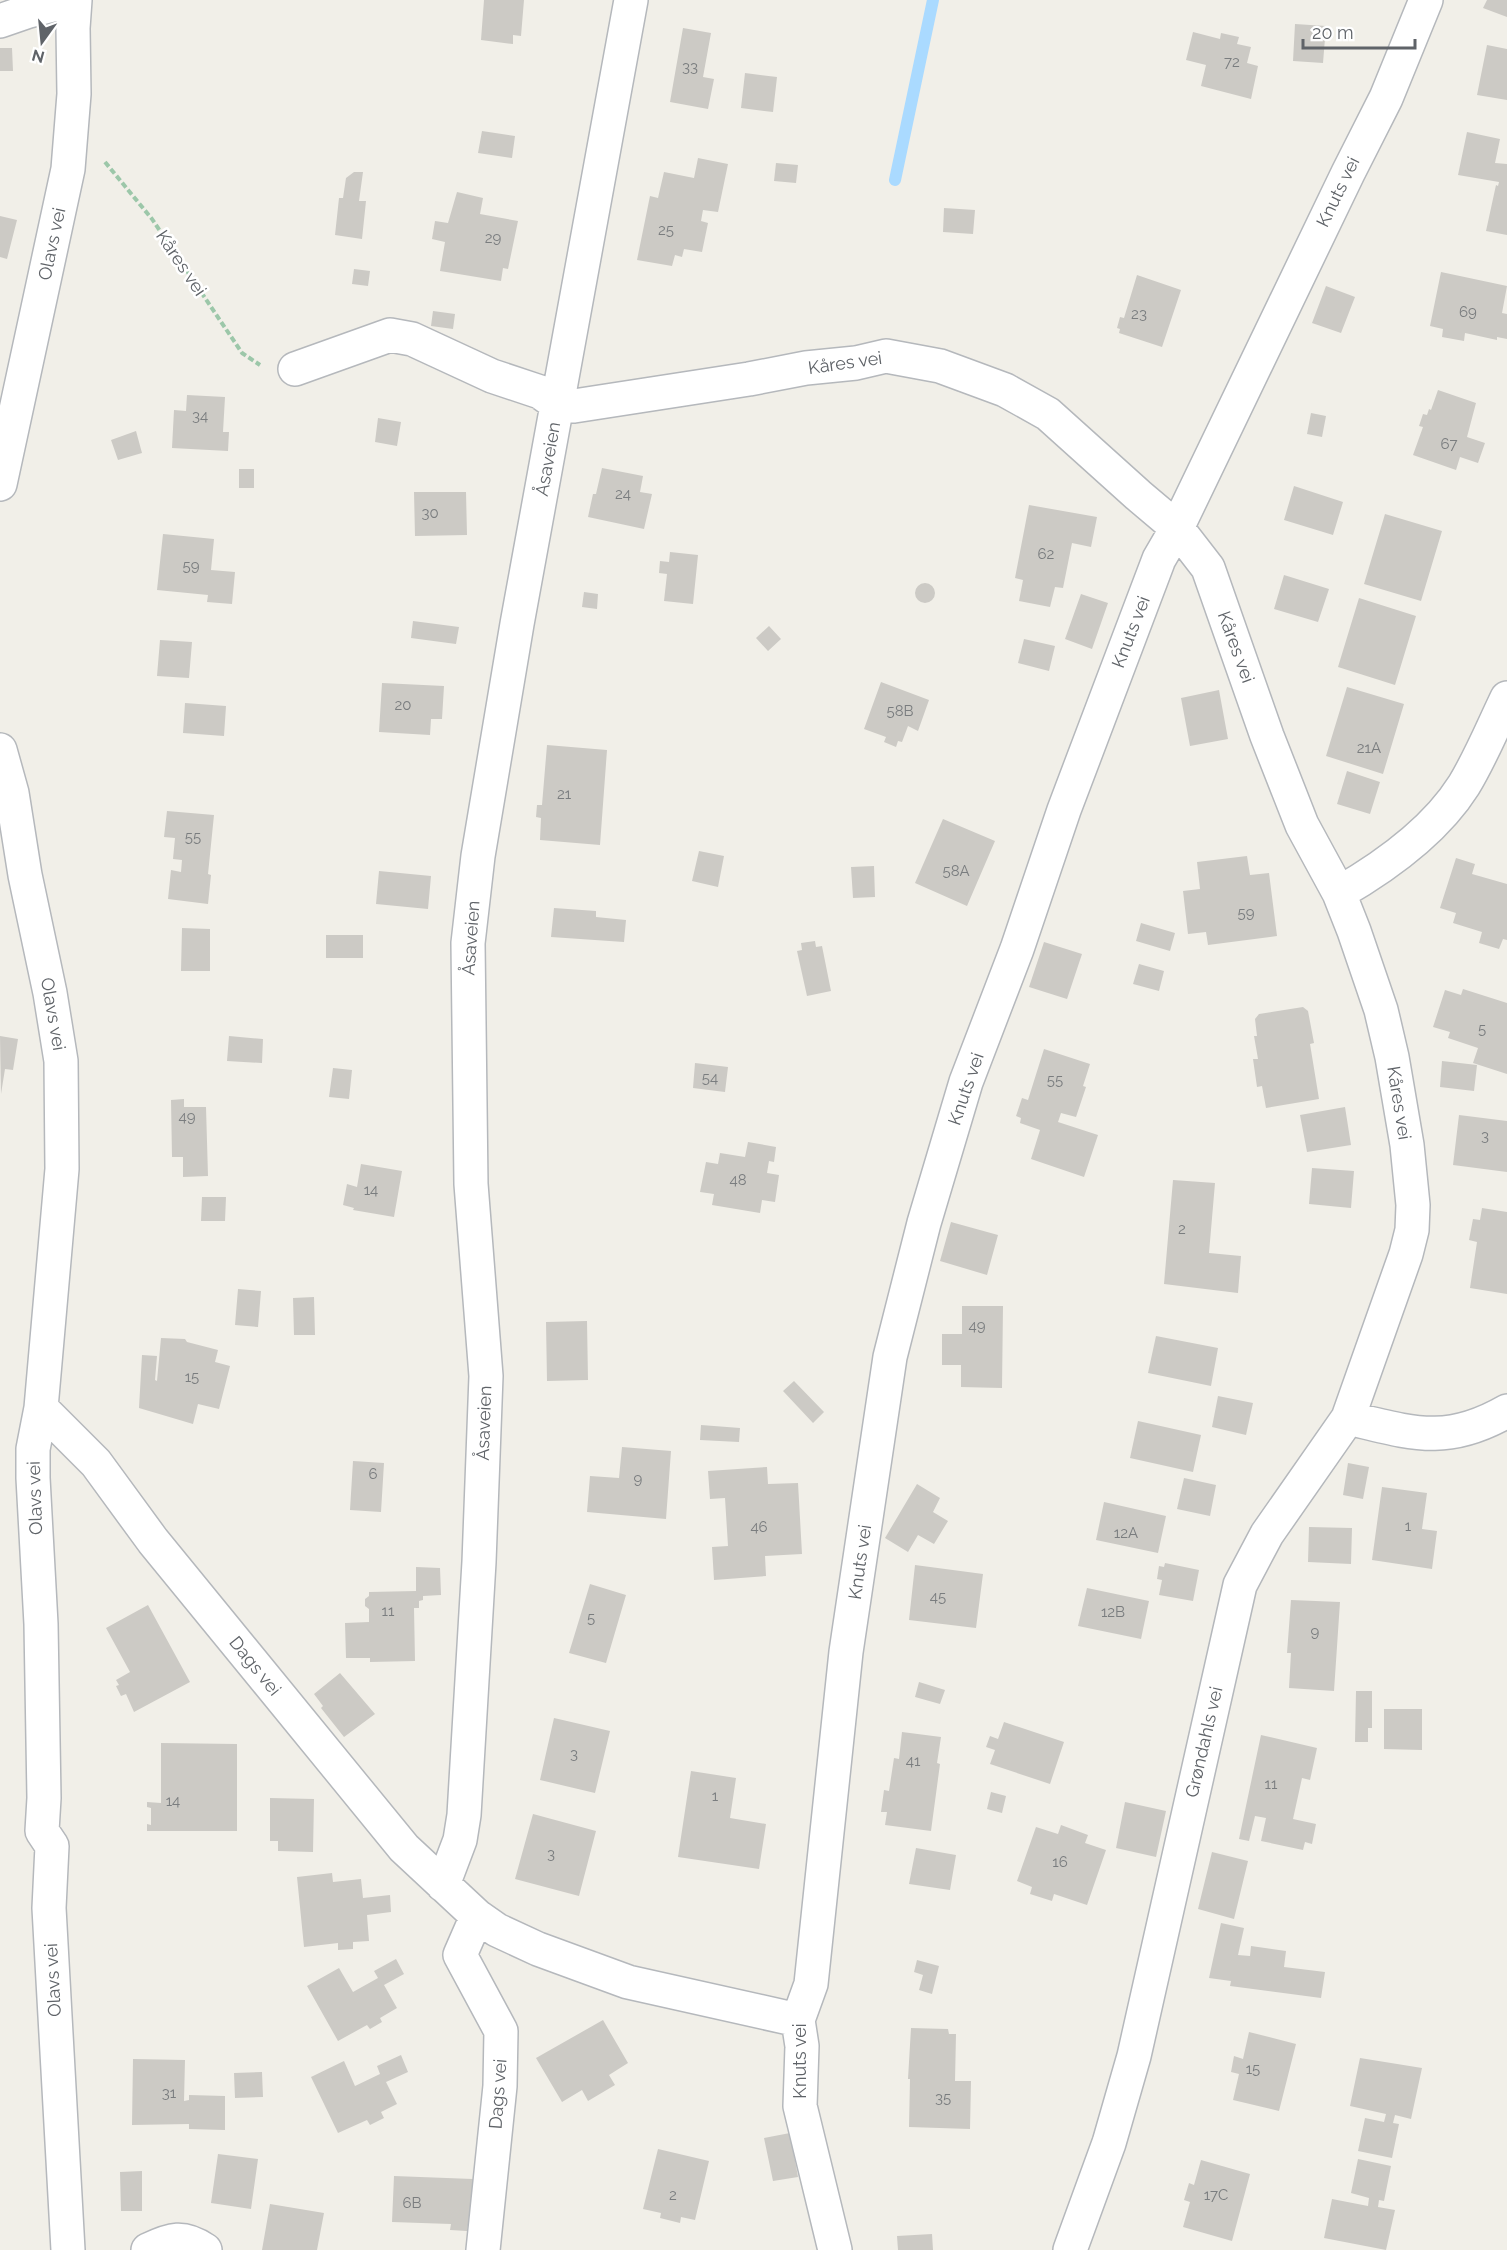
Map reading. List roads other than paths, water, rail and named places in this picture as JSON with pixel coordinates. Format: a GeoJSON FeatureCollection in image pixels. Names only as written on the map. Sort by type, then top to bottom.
{"type":"FeatureCollection","features":[{"type":"Feature","properties":{"kind":"street"},"geometry":{"type":"LineString","coordinates":[[0,21],[73,0]]}},
{"type":"Feature","properties":{"kind":"street","name":"Olavs vei"},"geometry":{"type":"LineString","coordinates":[[0,484],[68,169],[74,94],[73,0]]}},
{"type":"Feature","properties":{"kind":"street","name":"Åsaveien"},"geometry":{"type":"LineString","coordinates":[[443,1885],[460,1840],[464,1815],[479,1562],[486,1376],[471,1184],[468,943],[478,856],[631,0]]}},
{"type":"Feature","properties":{"kind":"street","name":"Knuts vei"},"geometry":{"type":"LineString","coordinates":[[835,2250],[800,2106],[802,2046],[798,2020],[811,1984],[846,1652],[890,1357],[915,1256],[966,1082],[1017,949],[1064,810],[1159,559],[1178,528],[1348,172],[1386,98],[1426,0]]}},
{"type":"Feature","properties":{"kind":"street"},"geometry":{"type":"LineString","coordinates":[[295,369],[390,335],[412,339],[492,376],[540,392],[557,404]]}},
{"type":"Feature","properties":{"kind":"street","name":"Kåres vei"},"geometry":{"type":"LineString","coordinates":[[557,404],[574,406],[806,368],[856,363],[886,356],[940,366],[1005,390],[1048,414],[1178,528],[1208,568],[1267,736],[1302,825],[1339,893],[1354,931],[1381,1010],[1392,1057],[1407,1145],[1413,1205],[1412,1230],[1406,1254],[1348,1418]]}},
{"type":"Feature","properties":{"kind":"street"},"geometry":{"type":"LineString","coordinates":[[1339,893],[1365,878],[1437,820],[1467,779],[1507,698]]}},
{"type":"Feature","properties":{"kind":"street","name":"Olavs vei"},"geometry":{"type":"LineString","coordinates":[[0,750],[12,792],[25,875],[50,993],[61,1061],[62,1169],[41,1408],[33,1449],[33,1478],[41,1624],[45,1798],[42,1831],[52,1846],[49,1908],[68,2250]]}},
{"type":"Feature","properties":{"kind":"street","name":"Dags vei"},"geometry":{"type":"LineString","coordinates":[[41,1408],[96,1463],[153,1541],[404,1848],[477,1916],[497,1930],[538,1949],[628,1982],[798,2020]]}},
{"type":"Feature","properties":{"kind":"street"},"geometry":{"type":"LineString","coordinates":[[1348,1418],[1426,1435],[1469,1428],[1507,1411]]}},
{"type":"Feature","properties":{"kind":"street","name":"Grøndahls vei"},"geometry":{"type":"LineString","coordinates":[[1070,2250],[1109,2143],[1134,2056],[1240,1585],[1267,1534],[1348,1418]]}},
{"type":"Feature","properties":{"kind":"street","name":"Dags vei"},"geometry":{"type":"LineString","coordinates":[[477,1916],[460,1955],[501,2031],[500,2086],[483,2250]]}},
{"type":"Feature","properties":{"kind":"street"},"geometry":{"type":"LineString","coordinates":[[148,2250],[176,2239],[192,2242],[205,2250]]}},
{"type":"Feature","properties":{"kind":"waterway"},"geometry":{"type":"LineString","coordinates":[[895,180],[933,0]]}}]}
